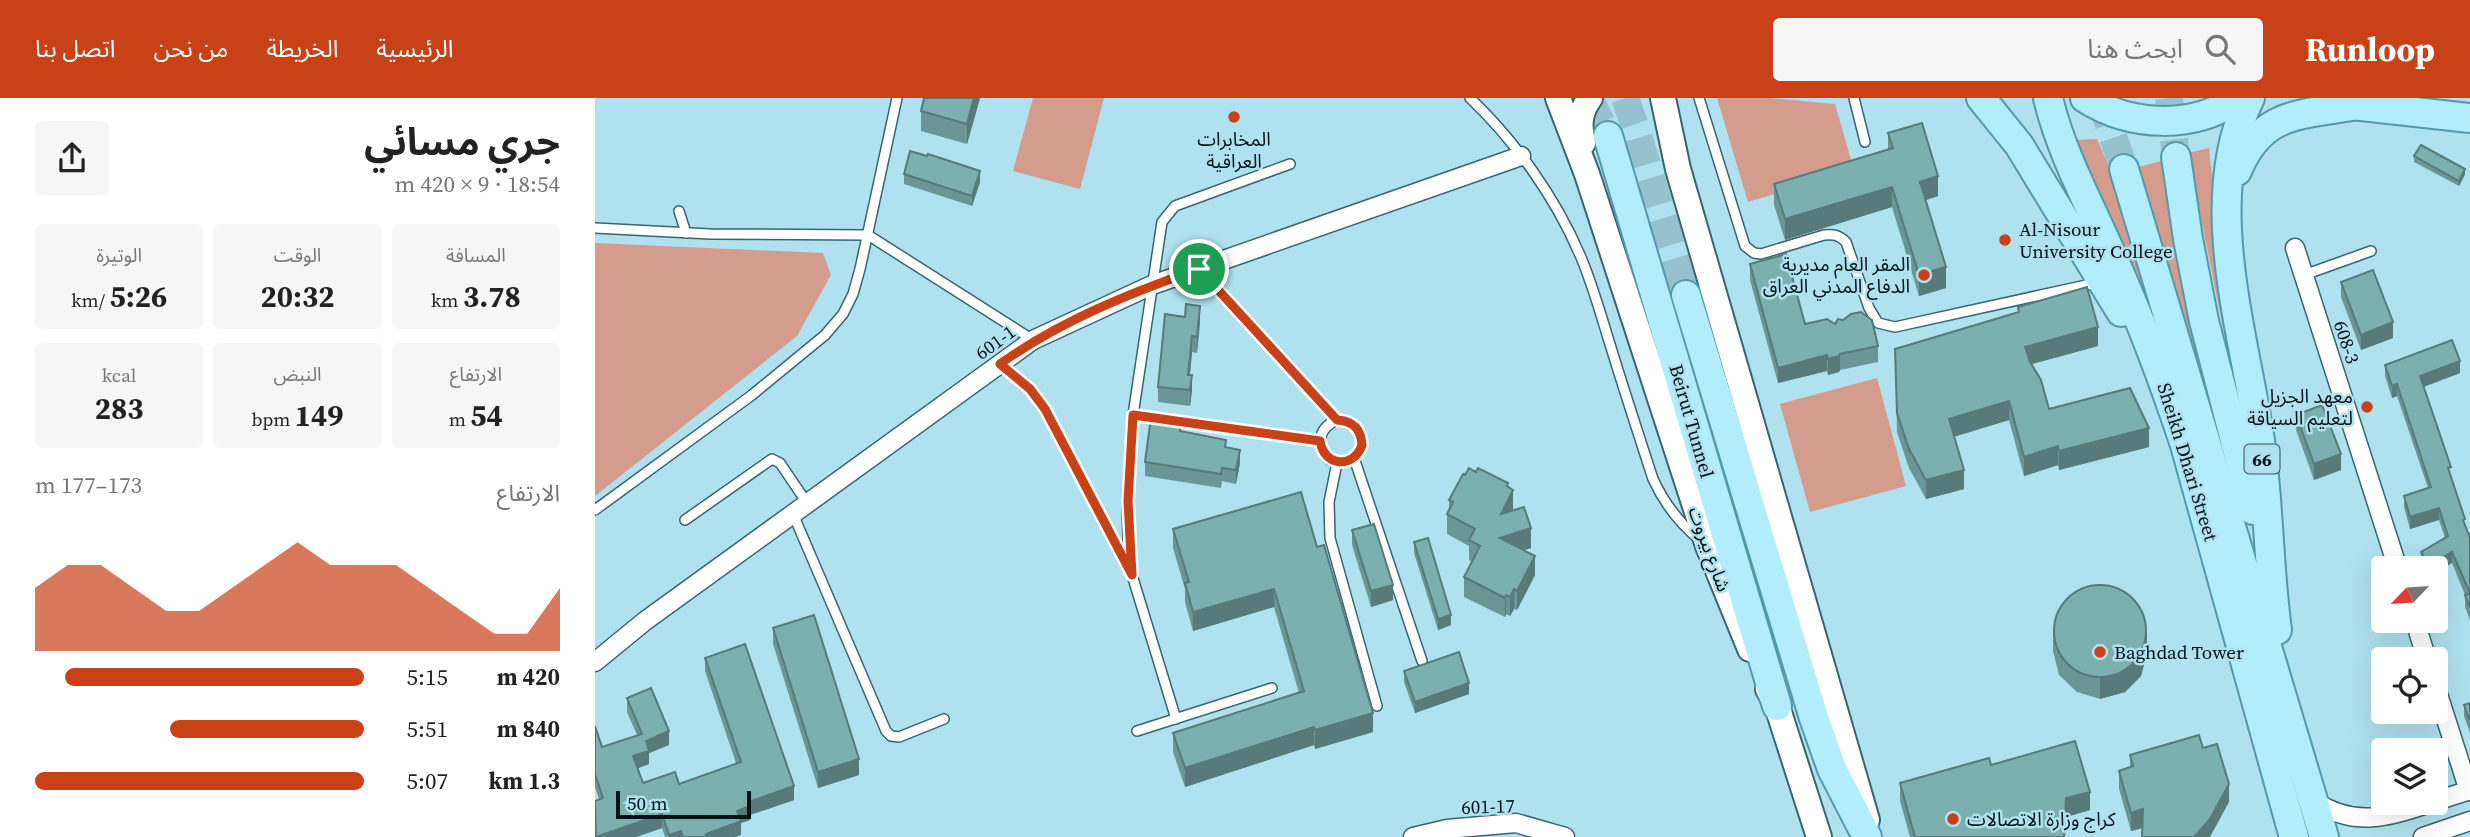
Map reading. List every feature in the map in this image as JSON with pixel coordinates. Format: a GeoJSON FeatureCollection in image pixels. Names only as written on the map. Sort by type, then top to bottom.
{"type":"FeatureCollection","features":[{"type":"Feature","properties":{"kind":"main road","name":"شارع بيروت"},"geometry":{"type":"LineString","coordinates":[[1558,98],[1587,174],[1708,545],[1740,628],[1777,706],[1819,837]]}},
{"type":"Feature","properties":{"kind":"main road"},"geometry":{"type":"LineString","coordinates":[[1587,174],[1580,119],[1590,98]]}},
{"type":"Feature","properties":{"kind":"main road"},"geometry":{"type":"LineString","coordinates":[[1648,98],[1653,102],[1669,151],[1678,169]]}},
{"type":"Feature","properties":{"kind":"main road"},"geometry":{"type":"LineString","coordinates":[[1663,98],[1678,169],[1870,837]]}},
{"type":"Feature","properties":{"kind":"main road"},"geometry":{"type":"LineString","coordinates":[[1981,98],[2019,145],[2167,390]]}},
{"type":"Feature","properties":{"kind":"main road"},"geometry":{"type":"LineString","coordinates":[[2035,98],[2073,166]]}},
{"type":"Feature","properties":{"kind":"main road","name":"Sheikh Dhari Street"},"geometry":{"type":"LineString","coordinates":[[2048,98],[2073,166],[2167,390],[2200,497],[2294,837]]}},
{"type":"Feature","properties":{"kind":"main road"},"geometry":{"type":"LineString","coordinates":[[2089,101],[2128,116],[2170,120],[2198,117],[2230,103],[2251,98]]}},
{"type":"Feature","properties":{"kind":"main road","name":"Sheikh Dhari Street"},"geometry":{"type":"LineString","coordinates":[[2251,98],[2236,135],[2229,166],[2227,220],[2237,317],[2259,435],[2268,522],[2271,591],[2291,723]]}},
{"type":"Feature","properties":{"kind":"main road"},"geometry":{"type":"LineString","coordinates":[[2304,98],[2470,118]]}},
{"type":"Feature","properties":{"kind":"main road"},"geometry":{"type":"LineString","coordinates":[[2227,196],[2242,160],[2253,141],[2266,127],[2344,102]]}},
{"type":"Feature","properties":{"kind":"main road","name":"Beirut Tunnel"},"geometry":{"type":"LineString","coordinates":[[1608,136],[1777,706]]}},
{"type":"Feature","properties":{"kind":"main road"},"geometry":{"type":"LineString","coordinates":[[2176,157],[2204,321],[2271,591]]}},
{"type":"Feature","properties":{"kind":"main road","name":"Sheikh Dhari Street"},"geometry":{"type":"LineString","coordinates":[[2124,169],[2325,837]]}},
{"type":"Feature","properties":{"kind":"main road","name":"Beirut Tunnel"},"geometry":{"type":"LineString","coordinates":[[1686,295],[1814,718],[1832,769],[1870,837]]}},
{"type":"Feature","properties":{"kind":"street","name":"601-1"},"geometry":{"type":"LineString","coordinates":[[595,662],[645,621],[1033,340],[1152,285],[1521,156]]}},
{"type":"Feature","properties":{"kind":"street","name":"608-3"},"geometry":{"type":"LineString","coordinates":[[2295,248],[2394,556]]}},
{"type":"Feature","properties":{"kind":"street"},"geometry":{"type":"LineString","coordinates":[[2448,724],[2469,791],[2448,797]]}},
{"type":"Feature","properties":{"kind":"street"},"geometry":{"type":"LineString","coordinates":[[2314,802],[2341,814],[2371,818],[2392,815]]}},
{"type":"Feature","properties":{"kind":"street"},"geometry":{"type":"LineString","coordinates":[[2423,837],[2470,821]]}},
{"type":"Feature","properties":{"kind":"street","name":"601-17"},"geometry":{"type":"LineString","coordinates":[[1413,837],[1447,829],[1516,823],[1565,837]]}},
{"type":"Feature","properties":{"kind":"lane"},"geometry":{"type":"LineString","coordinates":[[595,510],[752,395],[825,335],[843,314],[853,293],[868,235],[897,98]]}},
{"type":"Feature","properties":{"kind":"lane"},"geometry":{"type":"LineString","coordinates":[[1471,98],[1521,156],[1558,212],[1580,255],[1653,479],[1680,522],[1708,545]]}},
{"type":"Feature","properties":{"kind":"lane"},"geometry":{"type":"LineString","coordinates":[[1699,98],[1745,246],[1754,253],[1761,254],[1824,234],[1840,236],[1846,242],[1868,308],[1878,323],[1895,327],[2102,282]]}},
{"type":"Feature","properties":{"kind":"lane"},"geometry":{"type":"LineString","coordinates":[[1854,98],[1865,142]]}},
{"type":"Feature","properties":{"kind":"lane"},"geometry":{"type":"LineString","coordinates":[[1132,575],[1128,501],[1133,415],[1162,222],[1175,206],[1290,164]]}},
{"type":"Feature","properties":{"kind":"lane"},"geometry":{"type":"LineString","coordinates":[[680,211],[686,233]]}},
{"type":"Feature","properties":{"kind":"lane"},"geometry":{"type":"LineString","coordinates":[[595,229],[868,235],[1033,340]]}},
{"type":"Feature","properties":{"kind":"lane"},"geometry":{"type":"LineString","coordinates":[[2304,275],[2371,251]]}},
{"type":"Feature","properties":{"kind":"lane"},"geometry":{"type":"LineString","coordinates":[[1199,269],[1337,420],[1353,424],[1359,429],[1362,445],[1354,458],[1337,463],[1325,455],[1320,441],[1325,427],[1337,420]]}},
{"type":"Feature","properties":{"kind":"lane"},"geometry":{"type":"LineString","coordinates":[[1000,364],[1030,389],[1045,409],[1132,575],[1176,719]]}},
{"type":"Feature","properties":{"kind":"lane"},"geometry":{"type":"LineString","coordinates":[[1133,415],[1320,441]]}},
{"type":"Feature","properties":{"kind":"lane"},"geometry":{"type":"LineString","coordinates":[[1354,458],[1422,662]]}},
{"type":"Feature","properties":{"kind":"lane"},"geometry":{"type":"LineString","coordinates":[[685,520],[772,459],[780,463],[886,731],[891,736],[899,737],[944,719]]}},
{"type":"Feature","properties":{"kind":"lane"},"geometry":{"type":"LineString","coordinates":[[1337,463],[1329,502],[1329,538],[1377,706]]}},
{"type":"Feature","properties":{"kind":"lane"},"geometry":{"type":"LineString","coordinates":[[1137,731],[1272,688]]}},
{"type":"Feature","properties":{"kind":"shaded area"},"geometry":{"type":"Polygon","coordinates":[[[1033,98],[1104,98],[1080,189],[1013,171],[1033,98]]]}},
{"type":"Feature","properties":{"kind":"shaded area"},"geometry":{"type":"Polygon","coordinates":[[[1717,98],[1770,98],[1835,104],[1854,170],[1748,202],[1717,98]]]}},
{"type":"Feature","properties":{"kind":"shaded area"},"geometry":{"type":"Polygon","coordinates":[[[2097,139],[2110,169],[2191,441],[2074,140],[2097,139]]]}},
{"type":"Feature","properties":{"kind":"shaded area"},"geometry":{"type":"Polygon","coordinates":[[[2209,148],[2232,373],[2188,153],[2209,148]]]}},
{"type":"Feature","properties":{"kind":"shaded area"},"geometry":{"type":"Polygon","coordinates":[[[2161,161],[2202,379],[2139,167],[2161,161]]]}},
{"type":"Feature","properties":{"kind":"shaded area"},"geometry":{"type":"Polygon","coordinates":[[[595,243],[823,253],[831,275],[797,336],[595,496],[595,243]]]}},
{"type":"Feature","properties":{"kind":"shaded area"},"geometry":{"type":"Polygon","coordinates":[[[1877,378],[1906,486],[1810,512],[1780,404],[1877,378]]]}},
{"type":"Feature","properties":{"kind":"building"},"geometry":{"type":"Polygon","coordinates":[[[924,98],[974,98],[967,124],[921,111],[924,98]]]}},
{"type":"Feature","properties":{"kind":"building"},"geometry":{"type":"Polygon","coordinates":[[[1922,123],[1938,176],[1920,182],[1946,267],[1919,275],[1892,187],[1785,219],[1774,184],[1893,148],[1888,133],[1922,123]]]}},
{"type":"Feature","properties":{"kind":"building"},"geometry":{"type":"Polygon","coordinates":[[[2421,145],[2465,169],[2459,181],[2414,156],[2421,145]]]}},
{"type":"Feature","properties":{"kind":"building"},"geometry":{"type":"Polygon","coordinates":[[[910,151],[980,171],[972,196],[904,174],[910,151]]]}},
{"type":"Feature","properties":{"kind":"building"},"geometry":{"type":"Polygon","coordinates":[[[1786,254],[1805,324],[1827,319],[1835,324],[1838,319],[1843,320],[1851,314],[1861,312],[1872,320],[1878,346],[1828,359],[1827,355],[1778,368],[1750,264],[1786,254]]]}},
{"type":"Feature","properties":{"kind":"building"},"geometry":{"type":"Polygon","coordinates":[[[2373,270],[2393,322],[2361,335],[2341,282],[2373,270]]]}},
{"type":"Feature","properties":{"kind":"building"},"geometry":{"type":"Polygon","coordinates":[[[2087,287],[2098,327],[2025,347],[2041,380],[2049,409],[2130,388],[2149,428],[2059,451],[2058,446],[2024,457],[2009,401],[1949,419],[1964,470],[1926,480],[1909,449],[1897,413],[1895,349],[2019,312],[2018,307],[2087,287]]]}},
{"type":"Feature","properties":{"kind":"building"},"geometry":{"type":"Polygon","coordinates":[[[1186,304],[1200,306],[1197,337],[1192,336],[1188,375],[1192,375],[1190,390],[1158,387],[1165,314],[1185,317],[1186,304]]]}},
{"type":"Feature","properties":{"kind":"building"},"geometry":{"type":"Polygon","coordinates":[[[2452,340],[2460,361],[2420,376],[2451,467],[2448,468],[2470,538],[2470,593],[2452,552],[2445,556],[2423,556],[2421,552],[2448,536],[2439,508],[2410,517],[2404,496],[2431,487],[2397,384],[2392,386],[2385,365],[2452,340]]]}},
{"type":"Feature","properties":{"kind":"building"},"geometry":{"type":"Polygon","coordinates":[[[2322,405],[2341,454],[2314,464],[2296,415],[2322,405]]]}},
{"type":"Feature","properties":{"kind":"building"},"geometry":{"type":"Polygon","coordinates":[[[1151,417],[1181,420],[1180,431],[1226,440],[1225,447],[1240,450],[1236,470],[1222,468],[1221,474],[1145,462],[1151,417]]]}},
{"type":"Feature","properties":{"kind":"building"},"geometry":{"type":"Polygon","coordinates":[[[1469,468],[1476,472],[1478,468],[1508,483],[1507,486],[1513,490],[1501,514],[1524,507],[1531,528],[1500,538],[1535,556],[1517,591],[1514,589],[1510,597],[1506,595],[1505,598],[1464,577],[1480,546],[1469,540],[1475,529],[1447,514],[1453,502],[1449,500],[1469,468]]]}},
{"type":"Feature","properties":{"kind":"building"},"geometry":{"type":"Polygon","coordinates":[[[1301,492],[1317,547],[1324,545],[1373,713],[1315,730],[1314,727],[1185,768],[1173,733],[1304,691],[1274,589],[1193,612],[1185,583],[1189,582],[1173,529],[1301,492]]]}},
{"type":"Feature","properties":{"kind":"building"},"geometry":{"type":"Polygon","coordinates":[[[1374,524],[1393,585],[1371,591],[1352,530],[1374,524]]]}},
{"type":"Feature","properties":{"kind":"building"},"geometry":{"type":"Polygon","coordinates":[[[1428,538],[1451,615],[1438,619],[1414,542],[1428,538]]]}},
{"type":"Feature","properties":{"kind":"building","name":"Baghdad Tower"},"geometry":{"type":"Polygon","coordinates":[[[2100,585],[2118,588],[2133,598],[2143,613],[2146,631],[2143,649],[2133,664],[2118,674],[2100,677],[2082,674],[2067,664],[2057,649],[2054,631],[2057,613],[2067,598],[2082,588],[2100,585]]]}},
{"type":"Feature","properties":{"kind":"building"},"geometry":{"type":"Polygon","coordinates":[[[2470,593],[2470,608],[2465,595],[2470,593]]]}},
{"type":"Feature","properties":{"kind":"building"},"geometry":{"type":"Polygon","coordinates":[[[814,615],[859,759],[818,772],[773,628],[814,615]]]}},
{"type":"Feature","properties":{"kind":"building"},"geometry":{"type":"Polygon","coordinates":[[[745,644],[794,786],[749,802],[750,806],[737,811],[741,821],[706,834],[707,836],[683,837],[681,831],[669,835],[662,814],[596,837],[595,801],[603,798],[595,774],[595,726],[602,747],[642,734],[627,698],[651,688],[669,731],[646,741],[649,751],[633,756],[643,783],[675,772],[679,784],[741,762],[705,658],[745,644]]]}},
{"type":"Feature","properties":{"kind":"building"},"geometry":{"type":"Polygon","coordinates":[[[1459,652],[1469,683],[1415,702],[1404,671],[1459,652]]]}},
{"type":"Feature","properties":{"kind":"building"},"geometry":{"type":"Polygon","coordinates":[[[2470,703],[2470,722],[2464,705],[2470,703]]]}},
{"type":"Feature","properties":{"kind":"building"},"geometry":{"type":"Polygon","coordinates":[[[2199,735],[2203,748],[2217,744],[2229,784],[2210,819],[2194,837],[2142,837],[2143,809],[2131,813],[2119,771],[2133,766],[2130,755],[2199,735]]]}},
{"type":"Feature","properties":{"kind":"building"},"geometry":{"type":"Polygon","coordinates":[[[2075,741],[2090,792],[2066,798],[2064,837],[1915,837],[1900,783],[1989,758],[1991,765],[2075,741]]]}},
{"type":"Feature","properties":{"kind":"tunnel"},"geometry":{"type":"LineString","coordinates":[[1589,98],[1608,136]]}},
{"type":"Feature","properties":{"kind":"tunnel"},"geometry":{"type":"LineString","coordinates":[[1625,98],[1686,295]]}},
{"type":"Feature","properties":{"kind":"tunnel"},"geometry":{"type":"LineString","coordinates":[[2100,98],[2124,169]]}},
{"type":"Feature","properties":{"kind":"tunnel"},"geometry":{"type":"LineString","coordinates":[[2169,98],[2176,157]]}},
{"type":"Feature","properties":{"kind":"place","name":"المخابرات العراقية"},"geometry":{"type":"Point","coordinates":[1234,117]}},
{"type":"Feature","properties":{"kind":"place","name":"Al-Nisour University College"},"geometry":{"type":"Point","coordinates":[2005,240]}},
{"type":"Feature","properties":{"kind":"place","name":"المقر العام مديرية الدفاع المدني العراق"},"geometry":{"type":"Point","coordinates":[1924,275]}},
{"type":"Feature","properties":{"kind":"place","name":"معهد الجزيل لتعليم السياقة"},"geometry":{"type":"Point","coordinates":[2367,407]}},
{"type":"Feature","properties":{"kind":"place","name":"Baghdad Tower"},"geometry":{"type":"Point","coordinates":[2100,652]}},
{"type":"Feature","properties":{"kind":"place","name":"كراج وزارة الاتصالات"},"geometry":{"type":"Point","coordinates":[1953,819]}},
{"type":"Feature","properties":{"kind":"route"},"geometry":{"type":"LineString","coordinates":[[1199,269],[1337,420],[1353,424],[1359,429],[1362,445],[1354,458],[1337,463],[1325,455],[1320,441],[1133,415],[1128,501],[1132,575],[1045,409],[1030,389],[1000,364],[1033,340],[1065,324],[1152,285],[1199,269]]}}]}
